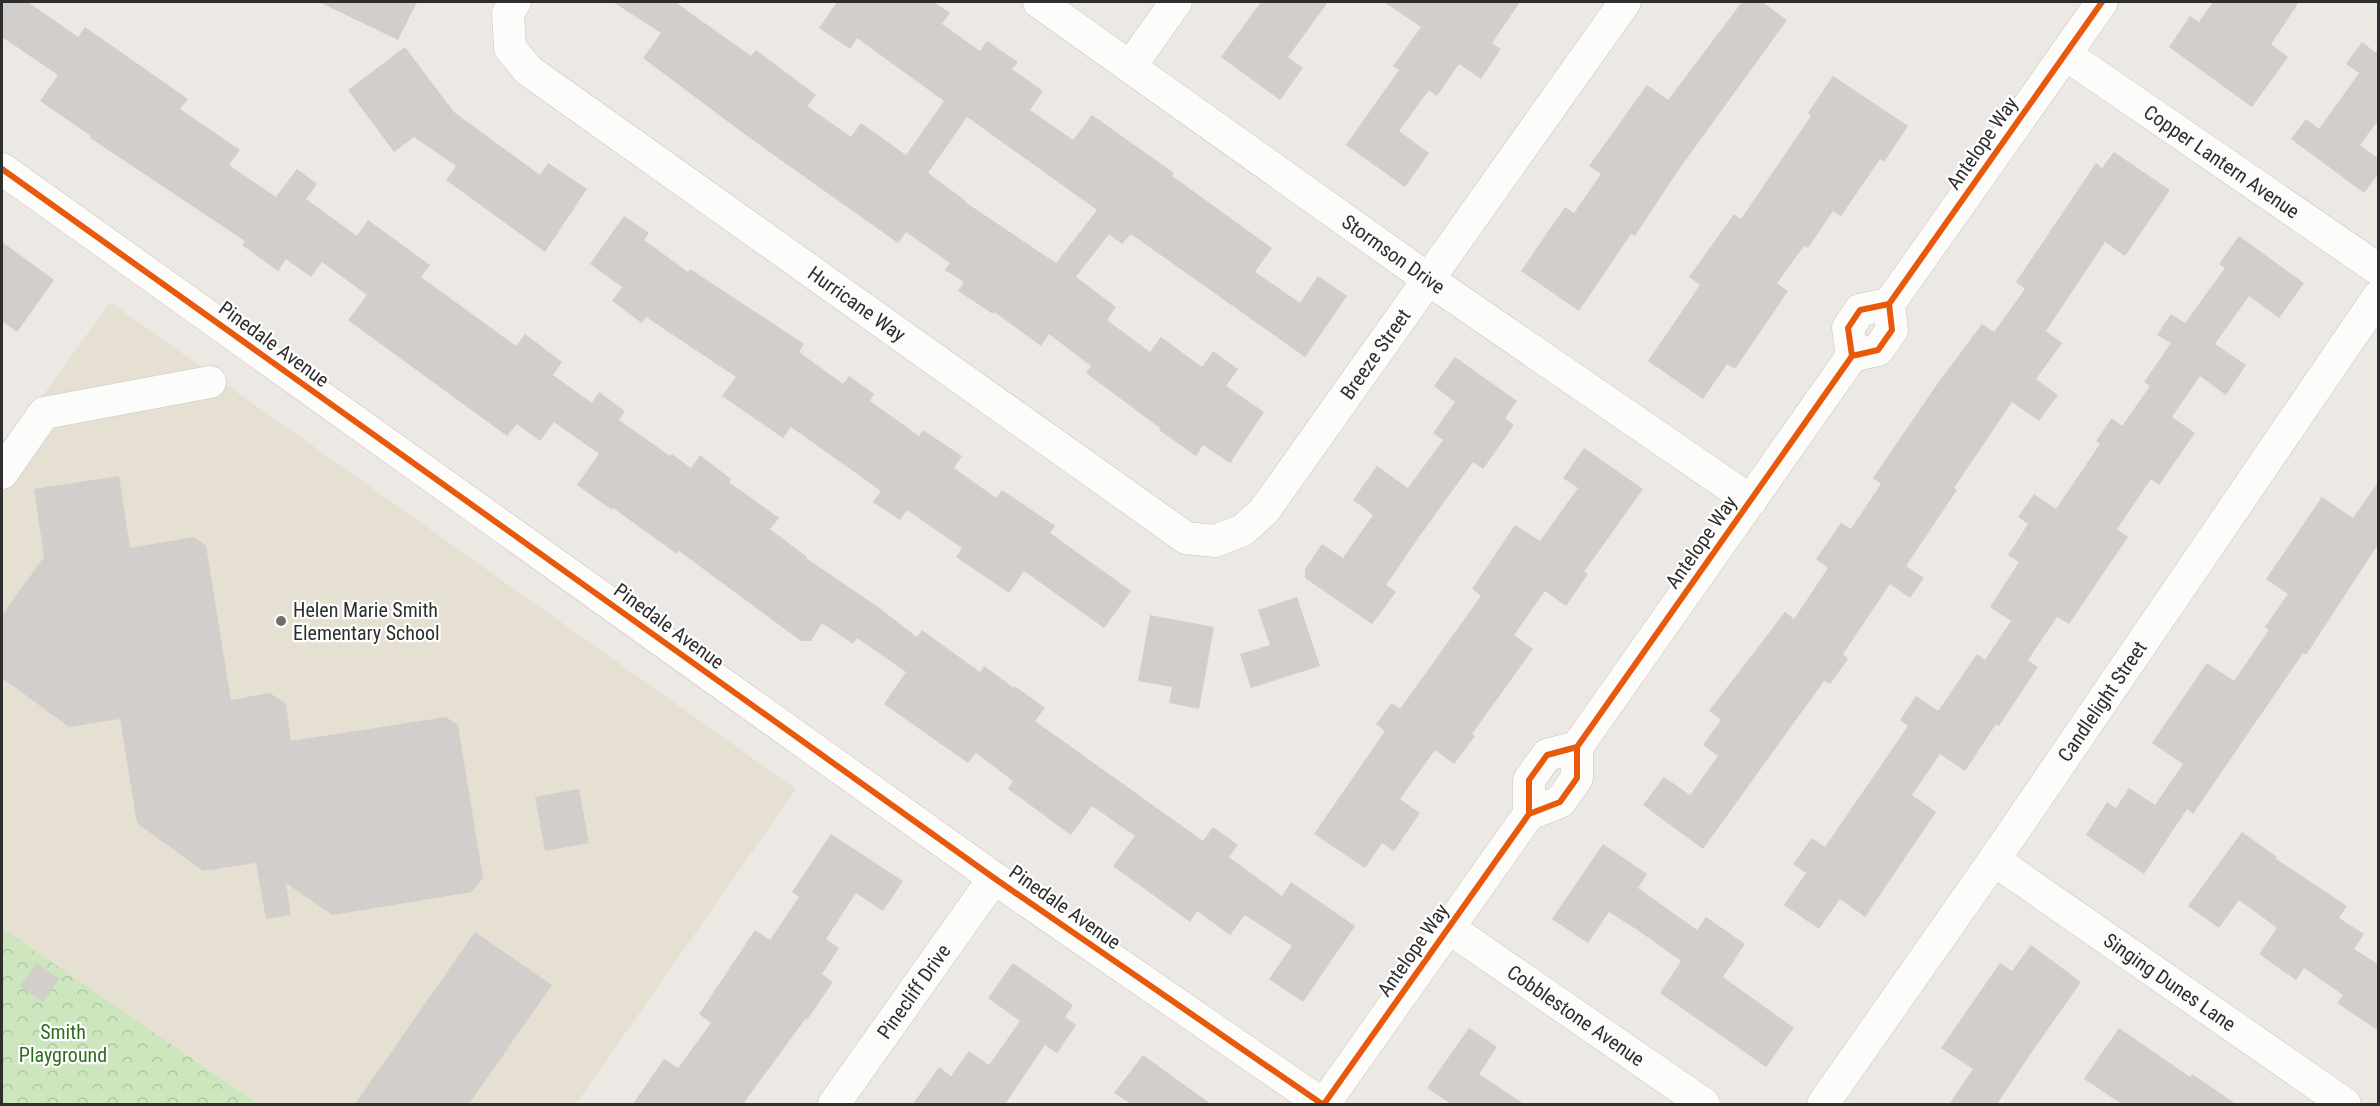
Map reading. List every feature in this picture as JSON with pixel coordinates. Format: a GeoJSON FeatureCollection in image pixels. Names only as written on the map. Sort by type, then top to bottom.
{"type":"FeatureCollection","features":[{"type":"Feature","properties":{"kind":"street","name":"Hurricane Way"},"geometry":{"type":"LineString","coordinates":[[515,2],[508,13],[510,48],[528,70],[1186,538],[1215,541]]}},
{"type":"Feature","properties":{"kind":"street","name":"Stormson Drive"},"geometry":{"type":"LineString","coordinates":[[1039,2],[1428,279],[1751,501]]}},
{"type":"Feature","properties":{"kind":"street"},"geometry":{"type":"LineString","coordinates":[[1130,67],[1176,2]]}},
{"type":"Feature","properties":{"kind":"street","name":"Breeze Street"},"geometry":{"type":"LineString","coordinates":[[1215,541],[1243,530],[1264,511],[1625,2]]}},
{"type":"Feature","properties":{"kind":"street","name":"Antelope Way"},"geometry":{"type":"LineString","coordinates":[[1323,1104],[1529,814],[1529,780],[1547,754],[1577,747],[1852,356],[1848,328],[1860,310],[1889,304],[2102,2]]}},
{"type":"Feature","properties":{"kind":"street","name":"Copper Lantern Avenue"},"geometry":{"type":"LineString","coordinates":[[2065,54],[2379,269]]}},
{"type":"Feature","properties":{"kind":"street","name":"Pinedale Avenue"},"geometry":{"type":"LineString","coordinates":[[2,169],[994,878],[1323,1104]]}},
{"type":"Feature","properties":{"kind":"street","name":"Candlelight Street"},"geometry":{"type":"LineString","coordinates":[[1824,1104],[1994,860],[2379,297]]}},
{"type":"Feature","properties":{"kind":"street"},"geometry":{"type":"LineString","coordinates":[[2,473],[44,413],[210,382]]}},
{"type":"Feature","properties":{"kind":"street","name":"Singing Dunes Lane"},"geometry":{"type":"LineString","coordinates":[[1994,860],[2345,1104]]}},
{"type":"Feature","properties":{"kind":"street","name":"Pinecliff Drive"},"geometry":{"type":"LineString","coordinates":[[834,1104],[994,878]]}},
{"type":"Feature","properties":{"kind":"street","name":"Cobblestone Avenue"},"geometry":{"type":"LineString","coordinates":[[1449,928],[1704,1104]]}},
{"type":"Feature","properties":{"kind":"shaded area","name":"Helen Marie Smith Elementary School"},"geometry":{"type":"Polygon","coordinates":[[[110,302],[796,789],[576,1104],[2,1104],[2,453],[110,302]]]}},
{"type":"Feature","properties":{"kind":"green space","name":"Smith Playground"},"geometry":{"type":"Polygon","coordinates":[[[2,928],[258,1104],[2,1104],[2,928]]]}},
{"type":"Feature","properties":{"kind":"building"},"geometry":{"type":"Polygon","coordinates":[[[2,2],[28,2],[78,37],[85,27],[188,99],[180,109],[240,150],[229,165],[276,197],[297,169],[317,184],[306,199],[357,236],[368,220],[430,265],[421,277],[516,346],[525,334],[562,362],[553,375],[592,403],[599,392],[625,411],[619,420],[670,456],[672,454],[691,468],[700,455],[731,479],[729,482],[779,518],[770,529],[806,558],[878,607],[917,637],[922,630],[980,672],[984,666],[1014,688],[1015,686],[1045,708],[1035,721],[1203,841],[1213,827],[1238,845],[1229,857],[1282,896],[1291,882],[1355,926],[1303,1002],[1269,979],[1292,946],[1245,915],[1230,935],[1197,911],[1190,922],[1113,866],[1135,836],[1092,806],[1071,835],[1008,789],[1013,781],[976,753],[968,763],[884,704],[906,672],[857,638],[853,644],[822,623],[811,641],[801,641],[679,551],[677,554],[577,485],[599,454],[554,422],[540,441],[517,424],[507,436],[348,320],[367,295],[322,262],[311,277],[286,259],[278,271],[242,245],[245,241],[90,138],[91,136],[40,101],[58,75],[2,37],[2,2]]]}},
{"type":"Feature","properties":{"kind":"building"},"geometry":{"type":"Polygon","coordinates":[[[319,2],[417,2],[398,40],[319,2]]]}},
{"type":"Feature","properties":{"kind":"building"},"geometry":{"type":"Polygon","coordinates":[[[613,2],[675,2],[751,56],[756,50],[816,95],[807,106],[851,137],[861,123],[906,155],[944,101],[857,38],[850,49],[819,28],[837,2],[934,2],[950,13],[942,24],[980,51],[987,41],[1018,62],[1012,69],[1043,91],[1030,110],[1073,140],[1092,115],[1174,173],[1172,176],[1272,248],[1255,272],[1300,303],[1318,276],[1347,296],[1305,357],[1131,234],[1122,244],[1109,234],[1076,277],[1116,307],[1107,320],[1150,352],[1161,337],[1202,367],[1213,351],[1238,369],[1226,386],[1264,412],[1230,463],[1203,445],[1196,456],[1086,373],[1091,366],[1049,334],[1041,346],[994,312],[993,314],[958,291],[964,282],[945,270],[950,263],[906,232],[898,243],[747,136],[643,58],[661,33],[613,2]],[[967,117],[928,173],[965,202],[1056,263],[1097,210],[967,117]]]}},
{"type":"Feature","properties":{"kind":"building"},"geometry":{"type":"Polygon","coordinates":[[[1261,2],[1328,2],[1288,57],[1303,68],[1280,100],[1221,57],[1261,2]]]}},
{"type":"Feature","properties":{"kind":"building"},"geometry":{"type":"Polygon","coordinates":[[[1384,2],[1520,2],[1492,43],[1501,49],[1481,79],[1459,64],[1437,96],[1429,90],[1399,131],[1429,153],[1405,187],[1346,145],[1399,70],[1393,66],[1421,27],[1384,2]]]}},
{"type":"Feature","properties":{"kind":"building"},"geometry":{"type":"Polygon","coordinates":[[[1742,2],[1762,2],[1787,20],[1677,172],[1635,236],[1631,234],[1579,311],[1521,271],[1565,207],[1574,213],[1601,174],[1589,166],[1647,85],[1668,100],[1742,2]]]}},
{"type":"Feature","properties":{"kind":"building"},"geometry":{"type":"Polygon","coordinates":[[[2213,2],[2299,2],[2271,44],[2288,57],[2252,107],[2169,47],[2190,16],[2199,22],[2213,2]]]}},
{"type":"Feature","properties":{"kind":"building"},"geometry":{"type":"Polygon","coordinates":[[[2362,42],[2375,52],[2379,48],[2379,119],[2360,145],[2379,159],[2379,173],[2364,193],[2291,139],[2306,119],[2319,129],[2359,73],[2346,64],[2362,42]]]}},
{"type":"Feature","properties":{"kind":"building"},"geometry":{"type":"Polygon","coordinates":[[[405,47],[454,112],[540,175],[548,163],[587,189],[545,252],[446,180],[456,166],[414,137],[394,152],[348,90],[405,47]]]}},
{"type":"Feature","properties":{"kind":"building"},"geometry":{"type":"Polygon","coordinates":[[[1833,76],[1908,126],[1884,162],[1880,159],[1841,216],[1833,211],[1808,248],[1804,246],[1777,283],[1788,291],[1735,369],[1727,364],[1703,399],[1648,361],[1700,285],[1689,277],[1734,214],[1741,219],[1811,116],[1808,113],[1833,76]]]}},
{"type":"Feature","properties":{"kind":"building"},"geometry":{"type":"Polygon","coordinates":[[[2114,152],[2170,190],[2125,256],[2105,242],[2046,331],[2062,343],[2036,379],[2058,395],[2039,421],[2012,402],[1954,488],[1957,490],[1906,566],[1924,578],[1910,598],[1890,584],[1843,654],[1848,659],[1830,684],[1824,681],[1703,849],[1643,805],[1664,777],[1690,795],[1718,756],[1703,745],[1721,720],[1709,711],[1785,612],[1794,619],[1828,568],[1816,559],[1841,523],[1851,529],[1881,484],[1873,478],[1938,383],[1982,324],[1994,332],[2025,289],[2016,282],[2096,163],[2102,168],[2114,152]]]}},
{"type":"Feature","properties":{"kind":"building"},"geometry":{"type":"Polygon","coordinates":[[[624,216],[649,233],[644,240],[688,272],[690,269],[804,344],[799,352],[843,384],[849,376],[874,394],[870,401],[919,436],[923,430],[962,456],[954,468],[996,498],[1002,490],[1055,526],[1050,533],[1131,591],[1104,628],[1024,571],[1009,593],[956,557],[962,548],[907,510],[900,520],[873,502],[881,491],[791,427],[783,438],[722,396],[736,377],[646,317],[642,323],[612,301],[622,287],[590,264],[624,216]]]}},
{"type":"Feature","properties":{"kind":"building"},"geometry":{"type":"Polygon","coordinates":[[[2239,236],[2304,283],[2279,318],[2249,296],[2215,344],[2246,365],[2226,395],[2200,376],[2172,417],[2195,433],[2159,485],[2151,479],[2117,529],[2128,537],[2069,624],[2057,617],[2028,660],[2038,667],[1999,726],[1996,724],[1965,771],[1940,754],[1912,795],[1936,812],[1865,917],[1840,899],[1819,929],[1784,905],[1806,873],[1793,864],[1812,838],[1825,847],[1908,726],[1900,720],[1916,696],[1938,711],[1977,654],[1985,660],[2011,621],[1990,607],[2019,562],[2008,555],[2028,524],[2018,517],[2034,494],[2056,509],[2100,444],[2096,441],[2112,418],[2122,426],[2150,386],[2144,382],[2171,343],[2157,335],[2171,314],[2185,323],[2225,268],[2219,264],[2239,236]]]}},
{"type":"Feature","properties":{"kind":"building"},"geometry":{"type":"Polygon","coordinates":[[[2,242],[54,280],[17,332],[2,321],[2,242]]]}},
{"type":"Feature","properties":{"kind":"building"},"geometry":{"type":"Polygon","coordinates":[[[1455,357],[1517,401],[1505,418],[1514,425],[1483,469],[1473,462],[1419,537],[1386,585],[1396,592],[1372,624],[1305,578],[1305,569],[1322,544],[1343,558],[1373,515],[1353,500],[1377,466],[1408,488],[1443,440],[1433,433],[1455,402],[1434,386],[1455,357]]]}},
{"type":"Feature","properties":{"kind":"building"},"geometry":{"type":"Polygon","coordinates":[[[1584,448],[1643,489],[1584,572],[1588,574],[1566,606],[1545,591],[1514,635],[1533,649],[1472,734],[1475,736],[1454,764],[1435,750],[1400,799],[1420,813],[1394,851],[1382,843],[1365,868],[1314,834],[1385,731],[1376,724],[1392,703],[1400,709],[1481,596],[1472,589],[1515,525],[1540,541],[1578,488],[1563,478],[1584,448]]]}},
{"type":"Feature","properties":{"kind":"building"},"geometry":{"type":"Polygon","coordinates":[[[119,476],[130,548],[194,537],[206,546],[231,700],[270,693],[286,704],[291,741],[446,717],[458,725],[483,878],[472,892],[332,915],[286,883],[291,915],[266,919],[256,863],[203,871],[137,823],[120,719],[69,727],[2,678],[2,615],[44,557],[34,489],[119,476]]]}},
{"type":"Feature","properties":{"kind":"building"},"geometry":{"type":"Polygon","coordinates":[[[2379,481],[2379,543],[2306,655],[2303,653],[2193,814],[2187,809],[2144,874],[2086,835],[2107,802],[2116,808],[2129,788],[2155,805],[2183,764],[2152,743],[2207,663],[2234,681],[2269,630],[2265,627],[2288,594],[2266,579],[2322,497],[2353,518],[2379,481]]]}},
{"type":"Feature","properties":{"kind":"building"},"geometry":{"type":"Polygon","coordinates":[[[1297,597],[1320,666],[1251,688],[1240,654],[1270,645],[1258,610],[1297,597]]]}},
{"type":"Feature","properties":{"kind":"building"},"geometry":{"type":"Polygon","coordinates":[[[1150,615],[1214,627],[1199,709],[1169,703],[1172,687],[1138,681],[1150,615]]]}},
{"type":"Feature","properties":{"kind":"building"},"geometry":{"type":"Polygon","coordinates":[[[579,789],[589,843],[545,851],[535,797],[579,789]]]}},
{"type":"Feature","properties":{"kind":"building"},"geometry":{"type":"Polygon","coordinates":[[[2242,832],[2277,857],[2276,859],[2347,906],[2339,918],[2364,934],[2354,949],[2379,965],[2379,1031],[2337,1003],[2343,995],[2304,968],[2296,980],[2259,954],[2277,928],[2239,900],[2219,928],[2188,906],[2242,832]]]}},
{"type":"Feature","properties":{"kind":"building"},"geometry":{"type":"Polygon","coordinates":[[[831,834],[903,881],[883,911],[856,893],[826,939],[839,948],[822,974],[833,982],[807,1020],[806,1018],[743,1104],[633,1104],[664,1059],[678,1068],[711,1023],[699,1014],[755,930],[770,940],[799,897],[792,892],[831,834]]]}},
{"type":"Feature","properties":{"kind":"building"},"geometry":{"type":"Polygon","coordinates":[[[1603,844],[1647,874],[1638,888],[1697,930],[1706,917],[1745,944],[1723,977],[1794,1028],[1766,1067],[1660,993],[1681,961],[1639,931],[1609,912],[1588,943],[1552,919],[1603,844]]]}},
{"type":"Feature","properties":{"kind":"building"},"geometry":{"type":"Polygon","coordinates":[[[475,932],[552,985],[469,1104],[355,1104],[475,932]]]}},
{"type":"Feature","properties":{"kind":"building"},"geometry":{"type":"Polygon","coordinates":[[[2031,945],[2081,982],[1997,1104],[1949,1104],[1973,1069],[1941,1048],[2000,963],[2012,971],[2031,945]]]}},
{"type":"Feature","properties":{"kind":"building"},"geometry":{"type":"Polygon","coordinates":[[[37,963],[59,979],[43,1002],[20,986],[37,963]]]}},
{"type":"Feature","properties":{"kind":"building"},"geometry":{"type":"Polygon","coordinates":[[[1013,963],[1073,1005],[1065,1017],[1076,1025],[1057,1053],[1045,1045],[1005,1104],[913,1104],[939,1067],[951,1076],[969,1051],[989,1065],[1020,1021],[988,998],[1013,963]]]}},
{"type":"Feature","properties":{"kind":"building"},"geometry":{"type":"Polygon","coordinates":[[[1469,1028],[1497,1047],[1479,1074],[1524,1104],[1451,1104],[1427,1088],[1469,1028]]]}},
{"type":"Feature","properties":{"kind":"building"},"geometry":{"type":"Polygon","coordinates":[[[2119,1028],[2190,1077],[2192,1074],[2236,1104],[2122,1104],[2084,1079],[2119,1028]]]}},
{"type":"Feature","properties":{"kind":"building"},"geometry":{"type":"Polygon","coordinates":[[[1143,1055],[1211,1104],[1131,1104],[1114,1093],[1143,1055]]]}},
{"type":"Feature","properties":{"kind":"cycle path"},"geometry":{"type":"LineString","coordinates":[[1324,1104],[1529,814],[1560,802],[1577,778],[1577,747],[1852,356],[1878,350],[1892,330],[1889,304],[2102,2]]}},
{"type":"Feature","properties":{"kind":"cycle path"},"geometry":{"type":"LineString","coordinates":[[2,169],[994,878],[1322,1104]]}},
{"type":"Feature","properties":{"kind":"cycle path"},"geometry":{"type":"LineString","coordinates":[[1852,356],[1848,328],[1860,310],[1889,304]]}},
{"type":"Feature","properties":{"kind":"cycle path"},"geometry":{"type":"LineString","coordinates":[[1529,814],[1529,780],[1547,755],[1577,747]]}},
{"type":"Feature","properties":{"kind":"place","name":"Helen Marie Smith Elementary School"},"geometry":{"type":"Point","coordinates":[281,621]}}]}
